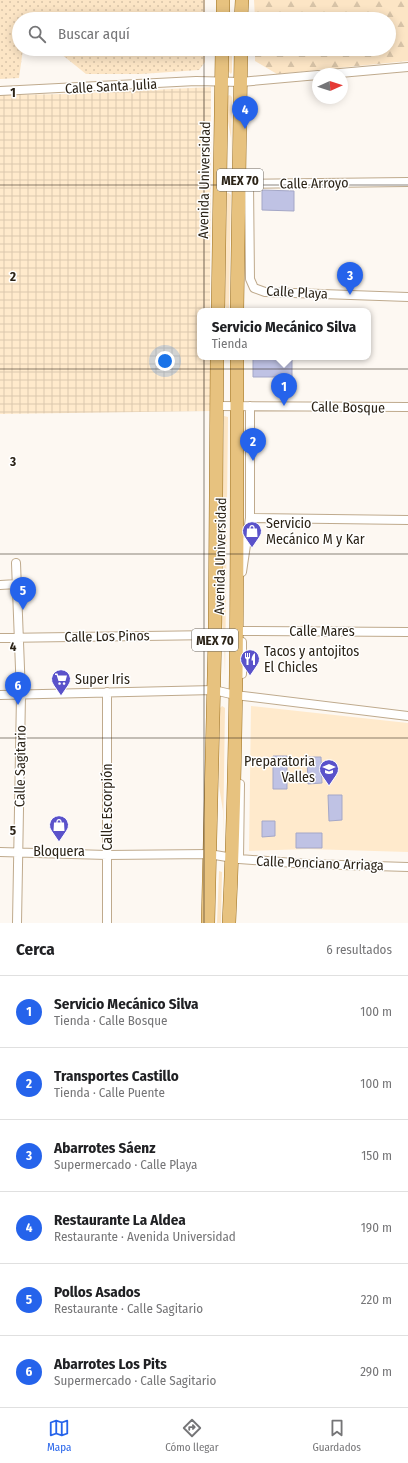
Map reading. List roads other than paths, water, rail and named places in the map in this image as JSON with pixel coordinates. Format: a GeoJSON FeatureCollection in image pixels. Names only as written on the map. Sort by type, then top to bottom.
{"type":"FeatureCollection","features":[{"type":"Feature","properties":{"kind":"main road"},"geometry":{"type":"LineString","coordinates":[[223,0],[223,12]]}},
{"type":"Feature","properties":{"kind":"main road"},"geometry":{"type":"LineString","coordinates":[[242,0],[242,12]]}},
{"type":"Feature","properties":{"kind":"main road","name":"Avenida Universidad"},"geometry":{"type":"LineString","coordinates":[[218,308],[222,56]]}},
{"type":"Feature","properties":{"kind":"main road","name":"MEX 70"},"geometry":{"type":"LineString","coordinates":[[237,308],[244,184],[241,56]]}},
{"type":"Feature","properties":{"kind":"main road","name":"Avenida Universidad"},"geometry":{"type":"LineString","coordinates":[[208,923],[215,635],[217,360]]}},
{"type":"Feature","properties":{"kind":"main road","name":"Avenida Universidad"},"geometry":{"type":"LineString","coordinates":[[229,923],[236,859],[243,406],[237,360]]}},
{"type":"Feature","properties":{"kind":"street"},"geometry":{"type":"LineString","coordinates":[[348,72],[408,67]]}},
{"type":"Feature","properties":{"kind":"street","name":"Calle Santa Julia"},"geometry":{"type":"LineString","coordinates":[[0,91],[196,81],[241,82],[312,76]]}},
{"type":"Feature","properties":{"kind":"street","name":"Calle Arroyo"},"geometry":{"type":"LineString","coordinates":[[219,184],[408,182]]}},
{"type":"Feature","properties":{"kind":"street","name":"Calle Playa"},"geometry":{"type":"LineString","coordinates":[[244,184],[250,279],[254,288],[258,290],[408,297]]}},
{"type":"Feature","properties":{"kind":"street","name":"Calle Bosque"},"geometry":{"type":"LineString","coordinates":[[216,406],[408,408]]}},
{"type":"Feature","properties":{"kind":"street"},"geometry":{"type":"LineString","coordinates":[[239,631],[242,568],[250,518],[243,406]]}},
{"type":"Feature","properties":{"kind":"street"},"geometry":{"type":"LineString","coordinates":[[250,518],[408,520]]}},
{"type":"Feature","properties":{"kind":"street","name":"Calle Sagitario"},"geometry":{"type":"LineString","coordinates":[[16,563],[21,695],[18,923]]}},
{"type":"Feature","properties":{"kind":"street"},"geometry":{"type":"LineString","coordinates":[[0,585],[17,584]]}},
{"type":"Feature","properties":{"kind":"street","name":"Calle Mares"},"geometry":{"type":"LineString","coordinates":[[239,631],[408,632]]}},
{"type":"Feature","properties":{"kind":"street","name":"Calle Los Pinos"},"geometry":{"type":"LineString","coordinates":[[0,638],[215,635]]}},
{"type":"Feature","properties":{"kind":"street"},"geometry":{"type":"LineString","coordinates":[[0,695],[214,690],[238,695],[408,716]]}},
{"type":"Feature","properties":{"kind":"street","name":"Calle Escorpión"},"geometry":{"type":"LineString","coordinates":[[107,692],[107,923]]}},
{"type":"Feature","properties":{"kind":"street","name":"Calle Ponciano Arriaga"},"geometry":{"type":"LineString","coordinates":[[0,852],[107,855],[209,854],[236,859],[308,864],[408,866]]}},
{"type":"Feature","properties":{"kind":"place","name":"Restaurante La Aldea"},"geometry":{"type":"Point","coordinates":[245,129]}},
{"type":"Feature","properties":{"kind":"place","name":"Abarrotes Sáenz"},"geometry":{"type":"Point","coordinates":[350,295]}},
{"type":"Feature","properties":{"kind":"place","name":"Servicio Mecánico Silva"},"geometry":{"type":"Point","coordinates":[284,406]}},
{"type":"Feature","properties":{"kind":"place","name":"Transportes Castillo"},"geometry":{"type":"Point","coordinates":[253,461]}},
{"type":"Feature","properties":{"kind":"place","name":"Servicio Mecánico M y Kar"},"geometry":{"type":"Point","coordinates":[252,548]}},
{"type":"Feature","properties":{"kind":"place","name":"Pollos Asados"},"geometry":{"type":"Point","coordinates":[23,610]}},
{"type":"Feature","properties":{"kind":"place","name":"Tacos y antojitos El Chicles"},"geometry":{"type":"Point","coordinates":[250,676]}},
{"type":"Feature","properties":{"kind":"place","name":"Super Iris"},"geometry":{"type":"Point","coordinates":[61,696]}},
{"type":"Feature","properties":{"kind":"place","name":"Abarrotes Los Pits"},"geometry":{"type":"Point","coordinates":[18,705]}},
{"type":"Feature","properties":{"kind":"place","name":"Preparatoria Valles"},"geometry":{"type":"Point","coordinates":[329,786]}},
{"type":"Feature","properties":{"kind":"place","name":"Bloquera"},"geometry":{"type":"Point","coordinates":[59,842]}}]}
